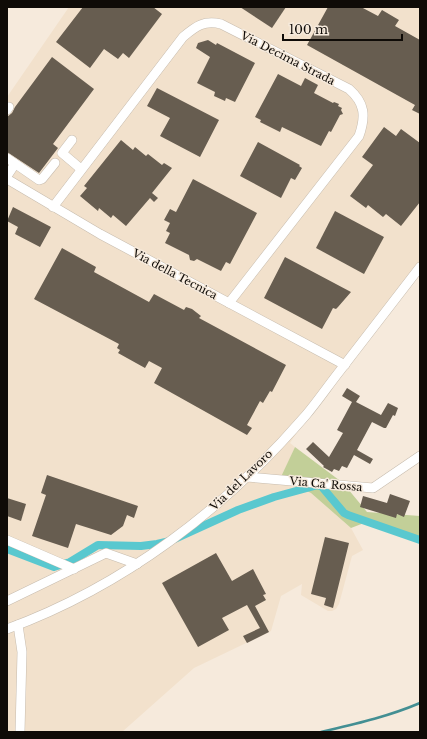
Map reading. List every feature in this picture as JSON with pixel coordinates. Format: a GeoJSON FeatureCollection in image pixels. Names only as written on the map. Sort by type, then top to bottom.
{"type":"FeatureCollection","features":[{"type":"Feature","properties":{"kind":"street","name":"Via Decima Strada"},"geometry":{"type":"LineString","coordinates":[[53,206],[183,36],[194,28],[210,22],[221,24],[349,89],[358,97],[362,109],[364,122],[359,136],[229,303]]}},
{"type":"Feature","properties":{"kind":"street"},"geometry":{"type":"LineString","coordinates":[[72,140],[62,153],[81,169]]}},
{"type":"Feature","properties":{"kind":"street"},"geometry":{"type":"LineString","coordinates":[[7,158],[39,180],[42,179],[55,163]]}},
{"type":"Feature","properties":{"kind":"street"},"geometry":{"type":"LineString","coordinates":[[7,178],[15,164]]}},
{"type":"Feature","properties":{"kind":"street","name":"Via della Tecnica"},"geometry":{"type":"LineString","coordinates":[[7,178],[100,234],[345,365]]}},
{"type":"Feature","properties":{"kind":"street","name":"Via del Lavoro"},"geometry":{"type":"LineString","coordinates":[[7,629],[76,598],[136,564],[180,535],[213,508],[247,477],[306,415],[420,267]]}},
{"type":"Feature","properties":{"kind":"street","name":"Via Ca' Rossa"},"geometry":{"type":"LineString","coordinates":[[247,477],[372,488],[420,456]]}},
{"type":"Feature","properties":{"kind":"street"},"geometry":{"type":"LineString","coordinates":[[7,540],[66,566]]}},
{"type":"Feature","properties":{"kind":"street"},"geometry":{"type":"LineString","coordinates":[[7,601],[66,566],[106,553],[136,564]]}},
{"type":"Feature","properties":{"kind":"street"},"geometry":{"type":"LineString","coordinates":[[18,625],[22,652],[20,732]]}},
{"type":"Feature","properties":{"kind":"shaded area"},"geometry":{"type":"Polygon","coordinates":[[[69,7],[420,7],[420,269],[315,405],[290,443],[295,447],[281,479],[311,493],[351,528],[363,550],[352,556],[339,604],[336,609],[328,611],[301,595],[302,584],[281,596],[271,631],[194,668],[122,732],[7,732],[7,97],[69,7]]]}},
{"type":"Feature","properties":{"kind":"green space"},"geometry":{"type":"Polygon","coordinates":[[[295,447],[343,483],[367,512],[420,516],[420,541],[364,523],[351,528],[311,493],[280,479],[295,447]]]}},
{"type":"Feature","properties":{"kind":"building"},"geometry":{"type":"Polygon","coordinates":[[[83,7],[153,7],[162,14],[129,58],[123,53],[118,59],[104,49],[90,68],[56,42],[83,7]]]}},
{"type":"Feature","properties":{"kind":"building"},"geometry":{"type":"Polygon","coordinates":[[[240,7],[286,7],[272,28],[240,7]]]}},
{"type":"Feature","properties":{"kind":"building"},"geometry":{"type":"Polygon","coordinates":[[[328,7],[361,7],[378,16],[382,10],[399,20],[395,26],[420,40],[420,114],[412,110],[415,105],[307,45],[328,7]]]}},
{"type":"Feature","properties":{"kind":"building"},"geometry":{"type":"Polygon","coordinates":[[[208,40],[216,45],[217,43],[255,63],[235,102],[226,98],[225,101],[214,96],[215,92],[197,83],[210,57],[196,48],[198,43],[208,40]]]}},
{"type":"Feature","properties":{"kind":"building"},"geometry":{"type":"Polygon","coordinates":[[[52,57],[94,89],[53,144],[58,148],[39,173],[7,152],[7,117],[12,113],[52,57]]]}},
{"type":"Feature","properties":{"kind":"building"},"geometry":{"type":"Polygon","coordinates":[[[278,74],[301,86],[305,78],[318,85],[314,93],[333,103],[339,104],[338,106],[342,108],[341,110],[343,114],[340,115],[331,132],[329,131],[321,146],[282,127],[280,132],[260,122],[261,120],[255,117],[278,74]]]}},
{"type":"Feature","properties":{"kind":"building"},"geometry":{"type":"Polygon","coordinates":[[[157,88],[219,120],[200,157],[160,136],[170,118],[147,106],[157,88]]]}},
{"type":"Feature","properties":{"kind":"building"},"geometry":{"type":"Polygon","coordinates":[[[384,127],[396,136],[401,129],[420,143],[420,202],[401,226],[386,214],[383,217],[368,205],[366,208],[350,196],[373,165],[362,157],[384,127]]]}},
{"type":"Feature","properties":{"kind":"building"},"geometry":{"type":"Polygon","coordinates":[[[121,140],[133,150],[135,147],[146,156],[148,154],[162,165],[164,163],[172,168],[152,193],[158,198],[154,202],[150,198],[126,226],[113,215],[111,218],[99,208],[98,211],[80,196],[87,188],[84,186],[121,140]]]}},
{"type":"Feature","properties":{"kind":"building"},"geometry":{"type":"Polygon","coordinates":[[[258,142],[300,165],[299,166],[302,168],[295,180],[291,178],[281,198],[240,176],[258,142]]]}},
{"type":"Feature","properties":{"kind":"building"},"geometry":{"type":"Polygon","coordinates":[[[193,179],[257,213],[230,264],[226,262],[221,271],[197,259],[194,261],[190,260],[189,255],[165,243],[170,233],[166,231],[170,223],[164,220],[170,209],[176,212],[193,179]]]}},
{"type":"Feature","properties":{"kind":"building"},"geometry":{"type":"Polygon","coordinates":[[[13,207],[51,227],[40,247],[15,234],[18,227],[7,221],[13,207]]]}},
{"type":"Feature","properties":{"kind":"building"},"geometry":{"type":"Polygon","coordinates":[[[335,211],[384,237],[364,274],[316,248],[335,211]]]}},
{"type":"Feature","properties":{"kind":"building"},"geometry":{"type":"Polygon","coordinates":[[[62,248],[96,267],[94,272],[149,302],[154,294],[184,310],[186,307],[192,309],[201,316],[199,318],[286,365],[272,392],[270,391],[263,403],[260,401],[247,425],[252,428],[247,435],[154,383],[162,368],[149,361],[145,368],[118,353],[120,350],[117,348],[119,344],[34,299],[62,248]]]}},
{"type":"Feature","properties":{"kind":"building"},"geometry":{"type":"Polygon","coordinates":[[[285,257],[351,292],[336,309],[333,308],[322,329],[264,298],[285,257]]]}},
{"type":"Feature","properties":{"kind":"building"},"geometry":{"type":"Polygon","coordinates":[[[347,388],[360,396],[356,402],[381,415],[388,403],[398,408],[395,416],[393,415],[386,428],[372,422],[357,450],[373,459],[370,464],[354,455],[347,468],[342,466],[339,471],[334,469],[332,472],[323,467],[324,466],[306,449],[313,442],[329,457],[343,433],[337,430],[352,402],[342,396],[347,388]]]}},
{"type":"Feature","properties":{"kind":"building"},"geometry":{"type":"Polygon","coordinates":[[[47,475],[138,506],[134,518],[127,515],[123,526],[111,535],[76,524],[68,548],[32,536],[46,495],[41,493],[47,475]]]}},
{"type":"Feature","properties":{"kind":"building"},"geometry":{"type":"Polygon","coordinates":[[[390,494],[410,501],[404,517],[397,514],[396,518],[360,507],[363,496],[387,503],[390,494]]]}},
{"type":"Feature","properties":{"kind":"building"},"geometry":{"type":"Polygon","coordinates":[[[7,498],[26,504],[21,521],[7,516],[7,498]]]}},
{"type":"Feature","properties":{"kind":"building"},"geometry":{"type":"Polygon","coordinates":[[[325,537],[349,543],[333,608],[324,605],[326,598],[311,594],[325,537]]]}},
{"type":"Feature","properties":{"kind":"building"},"geometry":{"type":"Polygon","coordinates":[[[216,553],[232,581],[253,569],[266,594],[263,595],[266,600],[255,606],[269,632],[247,643],[243,636],[260,628],[247,605],[222,618],[229,630],[198,647],[162,583],[216,553]]]}},
{"type":"Feature","properties":{"kind":"waterway"},"geometry":{"type":"LineString","coordinates":[[7,549],[54,567],[70,562],[98,545],[141,546],[170,541],[238,510],[274,497],[318,485],[322,487],[344,513],[420,540]]}},
{"type":"Feature","properties":{"kind":"waterway"},"geometry":{"type":"LineString","coordinates":[[321,732],[383,716],[420,703]]}}]}
